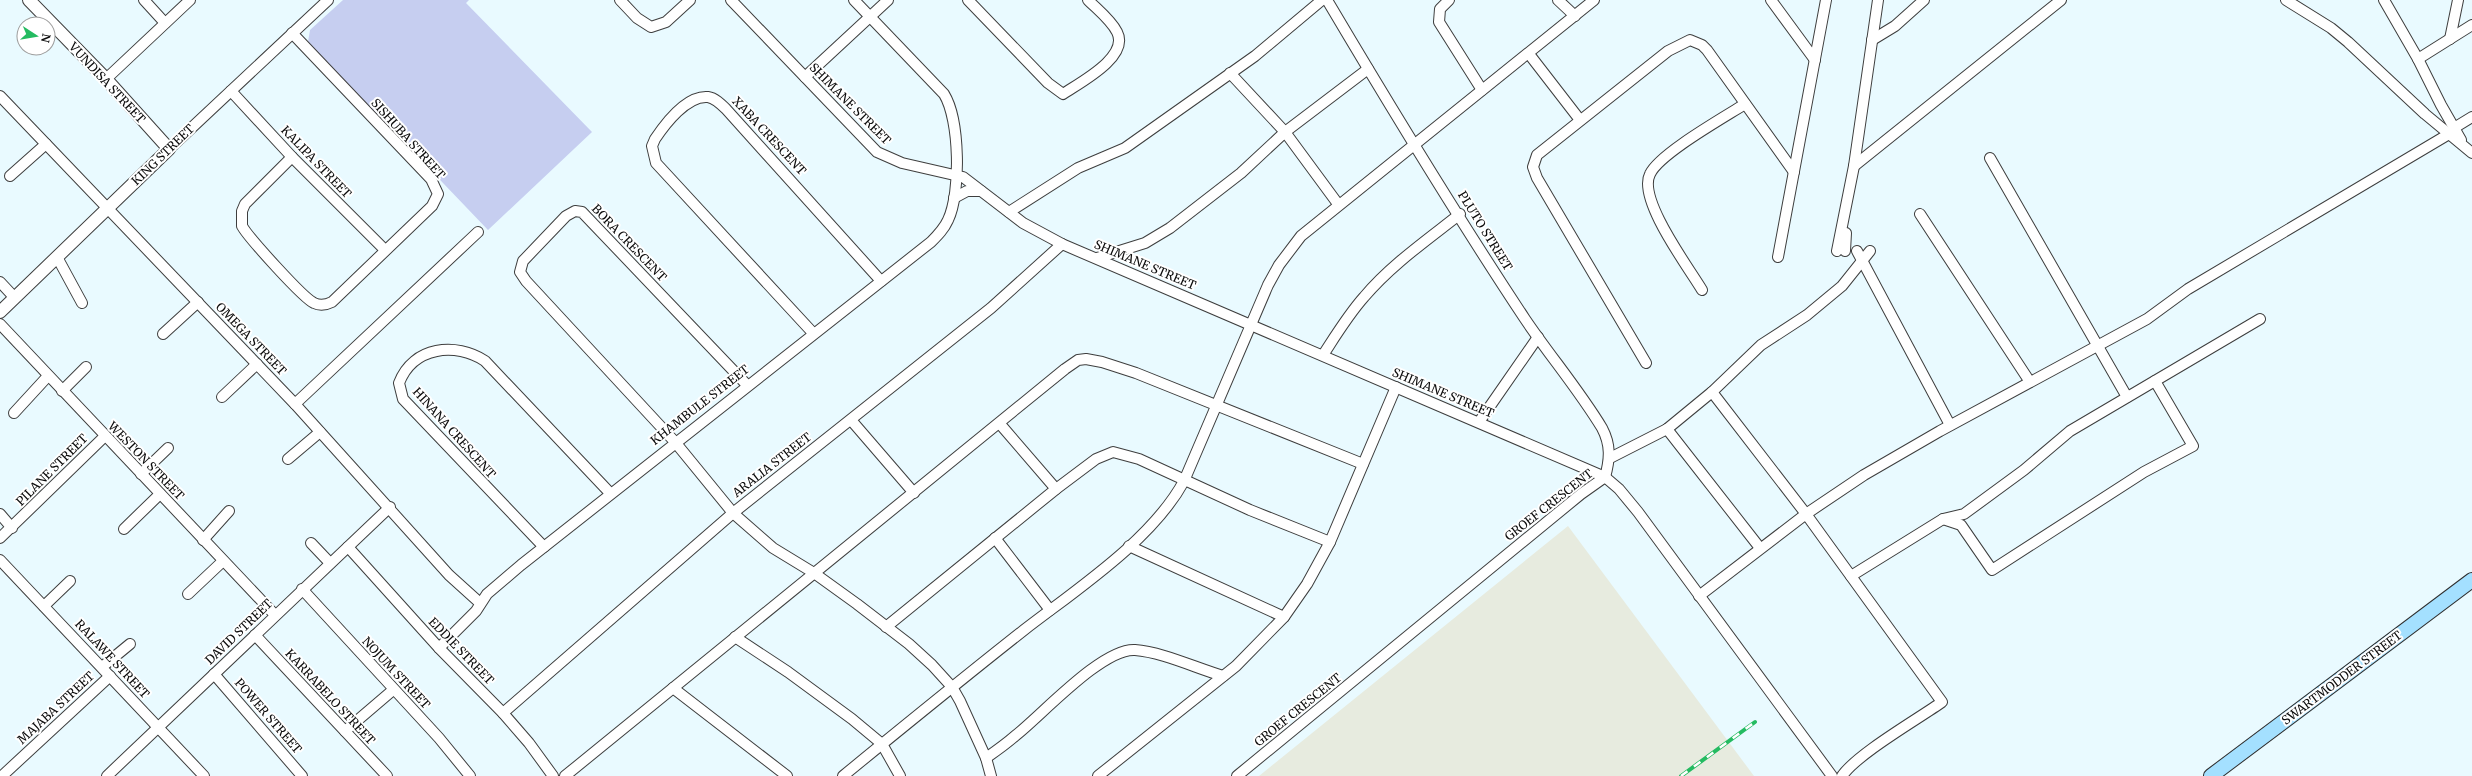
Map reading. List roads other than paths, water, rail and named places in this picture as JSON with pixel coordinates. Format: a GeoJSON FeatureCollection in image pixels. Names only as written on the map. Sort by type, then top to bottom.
{"type":"FeatureCollection","features":[{"type":"Feature","properties":{"kind":"main road","name":"SWARTMODDER STREET"},"geometry":{"type":"LineString","coordinates":[[2211,776],[2472,580]]}},
{"type":"Feature","properties":{"kind":"street","name":"VUNDISA STREET"},"geometry":{"type":"LineString","coordinates":[[29,0],[106,79],[169,149]]}},
{"type":"Feature","properties":{"kind":"street"},"geometry":{"type":"LineString","coordinates":[[144,0],[165,23]]}},
{"type":"Feature","properties":{"kind":"street"},"geometry":{"type":"LineString","coordinates":[[106,79],[190,0]]}},
{"type":"Feature","properties":{"kind":"street","name":"KING STREET"},"geometry":{"type":"LineString","coordinates":[[0,312],[169,149],[328,0]]}},
{"type":"Feature","properties":{"kind":"street"},"geometry":{"type":"LineString","coordinates":[[620,0],[637,18],[651,27],[666,22],[690,0]]}},
{"type":"Feature","properties":{"kind":"street","name":"SHIMANE STREET"},"geometry":{"type":"LineString","coordinates":[[730,0],[877,152],[902,163],[963,177],[1038,232],[1062,244],[1605,477]]}},
{"type":"Feature","properties":{"kind":"street","name":"KHAMBULE STREET"},"geometry":{"type":"LineString","coordinates":[[439,648],[476,611],[480,603],[491,591],[610,493],[939,234],[949,219],[954,198],[956,134],[951,105],[944,94],[869,18],[854,0]]}},
{"type":"Feature","properties":{"kind":"street"},"geometry":{"type":"LineString","coordinates":[[805,77],[888,0]]}},
{"type":"Feature","properties":{"kind":"street"},"geometry":{"type":"LineString","coordinates":[[968,0],[1048,83],[1063,94],[1107,64],[1114,57],[1119,44],[1117,31],[1088,0]]}},
{"type":"Feature","properties":{"kind":"street"},"geometry":{"type":"LineString","coordinates":[[1009,212],[1078,168],[1125,148],[1255,56],[1322,0]]}},
{"type":"Feature","properties":{"kind":"street","name":"PLUTO STREET"},"geometry":{"type":"LineString","coordinates":[[1327,0],[1414,145],[1460,214],[1538,337],[1602,428],[1607,437],[1610,458],[1605,477]]}},
{"type":"Feature","properties":{"kind":"street"},"geometry":{"type":"LineString","coordinates":[[1449,0],[1440,9],[1439,22],[1482,90]]}},
{"type":"Feature","properties":{"kind":"street"},"geometry":{"type":"LineString","coordinates":[[1558,0],[1575,16]]}},
{"type":"Feature","properties":{"kind":"street"},"geometry":{"type":"LineString","coordinates":[[843,776],[1129,546],[1166,508],[1184,481],[1251,324],[1279,264],[1300,236],[1338,204],[1529,54],[1594,0]]}},
{"type":"Feature","properties":{"kind":"street"},"geometry":{"type":"LineString","coordinates":[[1771,0],[1814,60]]}},
{"type":"Feature","properties":{"kind":"street"},"geometry":{"type":"LineString","coordinates":[[1778,257],[1826,0]]}},
{"type":"Feature","properties":{"kind":"street"},"geometry":{"type":"LineString","coordinates":[[1878,0],[1872,40],[1854,166],[1841,251],[1852,162],[1985,67]]}},
{"type":"Feature","properties":{"kind":"street"},"geometry":{"type":"LineString","coordinates":[[1872,40],[1895,26],[1924,0]]}},
{"type":"Feature","properties":{"kind":"street"},"geometry":{"type":"LineString","coordinates":[[1854,166],[2061,0]]}},
{"type":"Feature","properties":{"kind":"street"},"geometry":{"type":"LineString","coordinates":[[2286,0],[2331,28],[2452,131],[2469,150]]}},
{"type":"Feature","properties":{"kind":"street"},"geometry":{"type":"LineString","coordinates":[[2384,0],[2418,59],[2452,131]]}},
{"type":"Feature","properties":{"kind":"street"},"geometry":{"type":"LineString","coordinates":[[2450,39],[2458,0]]}},
{"type":"Feature","properties":{"kind":"street"},"geometry":{"type":"LineString","coordinates":[[2418,59],[2472,25]]}},
{"type":"Feature","properties":{"kind":"street","name":"SISHUBA STREET"},"geometry":{"type":"LineString","coordinates":[[292,33],[436,186],[438,194],[435,202],[332,302],[318,305],[312,302],[279,269],[242,226],[242,211],[245,204],[292,157]]}},
{"type":"Feature","properties":{"kind":"street"},"geometry":{"type":"LineString","coordinates":[[1646,363],[1534,171],[1533,162],[1537,155],[1668,51],[1690,40],[1702,44],[1707,50],[1794,172]]}},
{"type":"Feature","properties":{"kind":"street"},"geometry":{"type":"LineString","coordinates":[[1529,54],[1580,120]]}},
{"type":"Feature","properties":{"kind":"street"},"geometry":{"type":"LineString","coordinates":[[1097,258],[1145,243],[1170,228],[1241,173],[1285,132],[1368,69]]}},
{"type":"Feature","properties":{"kind":"street"},"geometry":{"type":"LineString","coordinates":[[1230,73],[1285,132],[1338,204]]}},
{"type":"Feature","properties":{"kind":"street","name":"KALIPA STREET"},"geometry":{"type":"LineString","coordinates":[[231,91],[292,157],[385,250]]}},
{"type":"Feature","properties":{"kind":"street","name":"XABA CRESCENT"},"geometry":{"type":"LineString","coordinates":[[813,333],[656,163],[652,146],[655,139],[688,103],[706,97],[713,98],[726,109],[881,281]]}},
{"type":"Feature","properties":{"kind":"street","name":"OMEGA STREET"},"geometry":{"type":"LineString","coordinates":[[1,100],[46,144],[198,302],[295,404],[390,507],[450,575],[480,603]]}},
{"type":"Feature","properties":{"kind":"street"},"geometry":{"type":"LineString","coordinates":[[1702,290],[1658,216],[1649,196],[1648,179],[1660,160],[1745,104]]}},
{"type":"Feature","properties":{"kind":"street"},"geometry":{"type":"LineString","coordinates":[[1699,596],[1806,514],[1864,475],[1950,425],[2147,319],[2188,289],[2452,131],[2472,117]]}},
{"type":"Feature","properties":{"kind":"street"},"geometry":{"type":"LineString","coordinates":[[10,176],[46,144]]}},
{"type":"Feature","properties":{"kind":"street"},"geometry":{"type":"LineString","coordinates":[[1990,158],[2127,397]]}},
{"type":"Feature","properties":{"kind":"street"},"geometry":{"type":"LineString","coordinates":[[954,198],[967,191],[981,191]]}},
{"type":"Feature","properties":{"kind":"street","name":"BORA CRESCENT"},"geometry":{"type":"LineString","coordinates":[[675,442],[521,274],[523,261],[566,216],[578,211],[587,215],[747,385]]}},
{"type":"Feature","properties":{"kind":"street"},"geometry":{"type":"LineString","coordinates":[[1323,355],[1344,321],[1365,296],[1402,260],[1460,214]]}},
{"type":"Feature","properties":{"kind":"street"},"geometry":{"type":"LineString","coordinates":[[1920,214],[2030,382]]}},
{"type":"Feature","properties":{"kind":"street"},"geometry":{"type":"LineString","coordinates":[[295,404],[478,232]]}},
{"type":"Feature","properties":{"kind":"street","name":"ARALIA STREET"},"geometry":{"type":"LineString","coordinates":[[503,713],[733,512],[991,308],[1062,244]]}},
{"type":"Feature","properties":{"kind":"street"},"geometry":{"type":"LineString","coordinates":[[1857,251],[1950,425]]}},
{"type":"Feature","properties":{"kind":"street"},"geometry":{"type":"LineString","coordinates":[[1610,458],[1667,428],[1712,392],[1760,345],[1807,315],[1842,286],[1870,251]]}},
{"type":"Feature","properties":{"kind":"street"},"geometry":{"type":"LineString","coordinates":[[57,257],[82,303]]}},
{"type":"Feature","properties":{"kind":"street"},"geometry":{"type":"LineString","coordinates":[[0,282],[14,297]]}},
{"type":"Feature","properties":{"kind":"street"},"geometry":{"type":"LineString","coordinates":[[162,334],[198,302]]}},
{"type":"Feature","properties":{"kind":"street"},"geometry":{"type":"LineString","coordinates":[[1851,576],[1943,519],[1964,514],[2024,470],[2070,431],[2260,319]]}},
{"type":"Feature","properties":{"kind":"street","name":"WESTON STREET"},"geometry":{"type":"LineString","coordinates":[[0,324],[275,615]]}},
{"type":"Feature","properties":{"kind":"street"},"geometry":{"type":"LineString","coordinates":[[1479,422],[1538,337]]}},
{"type":"Feature","properties":{"kind":"street","name":"HINANA CRESCENT"},"geometry":{"type":"LineString","coordinates":[[544,547],[403,399],[399,384],[403,374],[416,361],[433,351],[444,349],[468,352],[485,361],[610,493]]}},
{"type":"Feature","properties":{"kind":"street"},"geometry":{"type":"LineString","coordinates":[[565,776],[1000,424],[1065,368],[1078,360],[1086,358],[1136,373],[1363,464]]}},
{"type":"Feature","properties":{"kind":"street"},"geometry":{"type":"LineString","coordinates":[[222,397],[257,364]]}},
{"type":"Feature","properties":{"kind":"street"},"geometry":{"type":"LineString","coordinates":[[62,391],[86,367]]}},
{"type":"Feature","properties":{"kind":"street"},"geometry":{"type":"LineString","coordinates":[[14,413],[48,376]]}},
{"type":"Feature","properties":{"kind":"street"},"geometry":{"type":"LineString","coordinates":[[1943,519],[1960,525],[1992,570],[2144,472],[2193,446],[2155,381]]}},
{"type":"Feature","properties":{"kind":"street"},"geometry":{"type":"LineString","coordinates":[[1098,776],[1222,676],[1260,643],[1284,617],[1307,584],[1330,542],[1396,387]]}},
{"type":"Feature","properties":{"kind":"street"},"geometry":{"type":"LineString","coordinates":[[1712,392],[1806,514],[1942,702],[1876,747],[1847,769],[1842,776]]}},
{"type":"Feature","properties":{"kind":"street"},"geometry":{"type":"LineString","coordinates":[[851,420],[914,493]]}},
{"type":"Feature","properties":{"kind":"street"},"geometry":{"type":"LineString","coordinates":[[1000,424],[1056,489]]}},
{"type":"Feature","properties":{"kind":"street"},"geometry":{"type":"LineString","coordinates":[[1667,428],[1760,548]]}},
{"type":"Feature","properties":{"kind":"street"},"geometry":{"type":"LineString","coordinates":[[288,458],[320,432]]}},
{"type":"Feature","properties":{"kind":"street","name":"PILANE STREET"},"geometry":{"type":"LineString","coordinates":[[0,538],[105,436]]}},
{"type":"Feature","properties":{"kind":"street"},"geometry":{"type":"LineString","coordinates":[[675,442],[733,512],[773,548],[814,573],[886,627],[926,660],[952,687],[986,758],[991,776]]}},
{"type":"Feature","properties":{"kind":"street"},"geometry":{"type":"LineString","coordinates":[[141,474],[168,448]]}},
{"type":"Feature","properties":{"kind":"street"},"geometry":{"type":"LineString","coordinates":[[886,627],[1056,489],[1096,459],[1113,452],[1139,459],[1184,481],[1330,542]]}},
{"type":"Feature","properties":{"kind":"street","name":"GROEF CRESCENT"},"geometry":{"type":"LineString","coordinates":[[1237,776],[1605,477],[1626,497],[1832,776]]}},
{"type":"Feature","properties":{"kind":"street"},"geometry":{"type":"LineString","coordinates":[[124,529],[160,494]]}},
{"type":"Feature","properties":{"kind":"street","name":"DAVID STREET"},"geometry":{"type":"LineString","coordinates":[[107,776],[390,507]]}},
{"type":"Feature","properties":{"kind":"street"},"geometry":{"type":"LineString","coordinates":[[203,540],[229,511]]}},
{"type":"Feature","properties":{"kind":"street"},"geometry":{"type":"LineString","coordinates":[[0,514],[12,528]]}},
{"type":"Feature","properties":{"kind":"street"},"geometry":{"type":"LineString","coordinates":[[995,538],[1050,610]]}},
{"type":"Feature","properties":{"kind":"street"},"geometry":{"type":"LineString","coordinates":[[311,543],[330,563]]}},
{"type":"Feature","properties":{"kind":"street"},"geometry":{"type":"LineString","coordinates":[[1129,546],[1284,617]]}},
{"type":"Feature","properties":{"kind":"street","name":"EDDIE STREET"},"geometry":{"type":"LineString","coordinates":[[348,547],[439,648],[503,713],[529,743],[552,776]]}},
{"type":"Feature","properties":{"kind":"street","name":"RALAWE STREET"},"geometry":{"type":"LineString","coordinates":[[0,560],[204,776]]}},
{"type":"Feature","properties":{"kind":"street"},"geometry":{"type":"LineString","coordinates":[[188,594],[223,561]]}},
{"type":"Feature","properties":{"kind":"street"},"geometry":{"type":"LineString","coordinates":[[44,606],[70,581]]}},
{"type":"Feature","properties":{"kind":"street","name":"NOJUM STREET"},"geometry":{"type":"LineString","coordinates":[[302,589],[393,690],[439,738],[470,776]]}},
{"type":"Feature","properties":{"kind":"street","name":"KARRABELO STREET"},"geometry":{"type":"LineString","coordinates":[[255,635],[387,776]]}},
{"type":"Feature","properties":{"kind":"street"},"geometry":{"type":"LineString","coordinates":[[735,637],[827,700],[882,744],[900,776]]}},
{"type":"Feature","properties":{"kind":"street"},"geometry":{"type":"LineString","coordinates":[[102,667],[130,644]]}},
{"type":"Feature","properties":{"kind":"street"},"geometry":{"type":"LineString","coordinates":[[986,758],[1015,736],[1087,674],[1114,655],[1125,651],[1150,653],[1222,676]]}},
{"type":"Feature","properties":{"kind":"street","name":"POWER STREET"},"geometry":{"type":"LineString","coordinates":[[214,674],[302,776]]}},
{"type":"Feature","properties":{"kind":"street","name":"MAJABA STREET"},"geometry":{"type":"LineString","coordinates":[[2,776],[110,676]]}},
{"type":"Feature","properties":{"kind":"street"},"geometry":{"type":"LineString","coordinates":[[673,688],[787,776]]}},
{"type":"Feature","properties":{"kind":"street"},"geometry":{"type":"LineString","coordinates":[[345,731],[393,690]]}},
{"type":"Feature","properties":{"kind":"railway"},"geometry":{"type":"LineString","coordinates":[[1681,776],[1755,722]]}}]}
